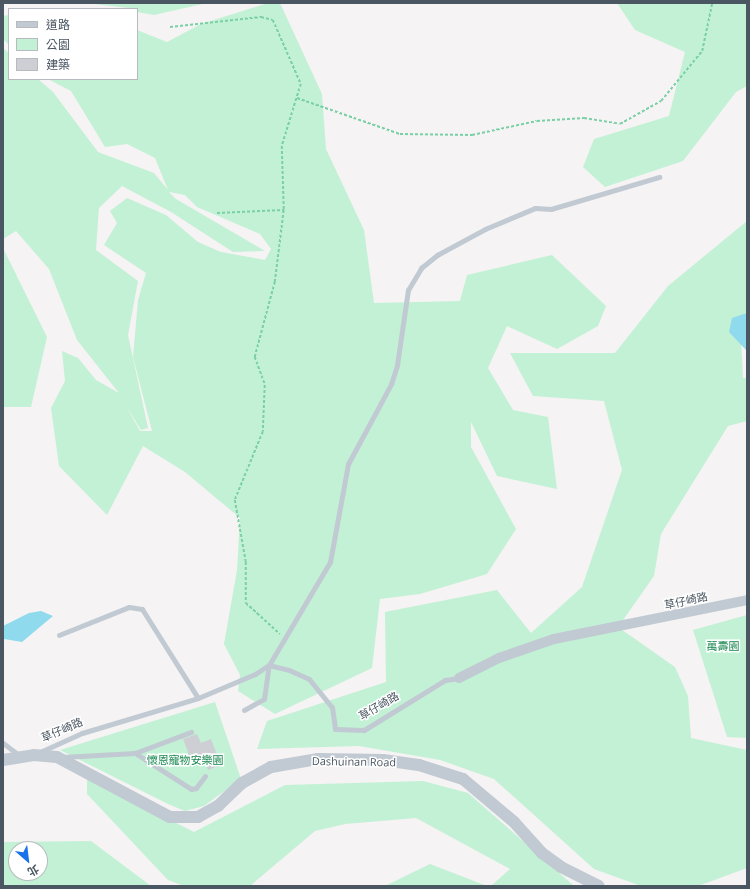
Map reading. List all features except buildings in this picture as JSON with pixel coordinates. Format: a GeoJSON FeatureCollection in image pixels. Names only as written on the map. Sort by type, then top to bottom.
{"type":"FeatureCollection","features":[{"type":"Feature","properties":{"kind":"street","name":"草仔崎路"},"geometry":{"type":"LineString","coordinates":[[459,678],[499,658],[554,639],[747,600]]}},
{"type":"Feature","properties":{"kind":"street","name":"Dashuinan Road"},"geometry":{"type":"LineString","coordinates":[[3,760],[28,757],[57,757],[170,817],[198,817],[218,806],[242,783],[271,768],[318,759],[383,760],[419,765],[463,779],[514,822],[542,853],[561,867],[599,886]]}},
{"type":"Feature","properties":{"kind":"lane"},"geometry":{"type":"LineString","coordinates":[[244,710],[264,699],[269,665],[330,562],[348,464],[391,384],[397,365],[408,290],[421,268],[437,255],[485,229],[535,208],[552,209],[659,177]]}},
{"type":"Feature","properties":{"kind":"lane"},"geometry":{"type":"LineString","coordinates":[[59,635],[129,607],[142,609],[198,698]]}},
{"type":"Feature","properties":{"kind":"lane","name":"草仔崎路"},"geometry":{"type":"LineString","coordinates":[[28,757],[82,733],[198,698],[269,665],[289,670],[309,679],[332,707],[335,729],[364,730],[445,680],[459,678]]}},
{"type":"Feature","properties":{"kind":"lane"},"geometry":{"type":"LineString","coordinates":[[57,757],[135,753],[191,732]]}},
{"type":"Feature","properties":{"kind":"lane"},"geometry":{"type":"LineString","coordinates":[[3,743],[28,757]]}},
{"type":"Feature","properties":{"kind":"lane"},"geometry":{"type":"LineString","coordinates":[[135,753],[190,789],[196,788],[206,776]]}},
{"type":"Feature","properties":{"kind":"path"},"geometry":{"type":"LineString","coordinates":[[297,98],[400,134],[472,134],[537,120],[584,118],[620,124],[661,101],[702,51],[712,3]]}},
{"type":"Feature","properties":{"kind":"path"},"geometry":{"type":"LineString","coordinates":[[170,27],[261,16],[273,20],[301,84],[282,146],[284,210],[276,282],[255,357],[265,385],[263,432],[235,500],[246,562],[246,604],[284,638]]}},
{"type":"Feature","properties":{"kind":"path"},"geometry":{"type":"LineString","coordinates":[[217,213],[284,210]]}},
{"type":"Feature","properties":{"kind":"green space"},"geometry":{"type":"Polygon","coordinates":[[[86,3],[207,3],[154,15],[138,12],[138,8],[86,3]]]}},
{"type":"Feature","properties":{"kind":"green space"},"geometry":{"type":"Polygon","coordinates":[[[268,3],[280,3],[322,94],[326,149],[364,230],[374,303],[460,301],[467,275],[552,255],[606,306],[598,326],[557,349],[507,326],[488,368],[513,410],[548,417],[557,489],[497,476],[471,422],[471,447],[516,529],[487,574],[420,594],[380,599],[372,668],[275,714],[238,691],[240,675],[224,644],[237,570],[240,518],[185,472],[143,446],[107,515],[59,466],[51,408],[65,381],[62,351],[78,358],[96,380],[119,393],[77,340],[49,269],[16,231],[3,239],[3,48],[8,52],[8,80],[39,80],[53,92],[98,152],[154,173],[168,190],[155,158],[127,144],[105,147],[71,91],[50,80],[138,80],[138,30],[167,42],[201,24],[268,3]],[[122,186],[99,208],[96,250],[138,281],[128,335],[148,428],[141,430],[126,406],[140,431],[152,431],[133,357],[138,300],[146,273],[104,245],[117,223],[110,211],[127,198],[166,215],[198,242],[221,252],[265,260],[271,249],[260,234],[197,207],[185,195],[169,192],[176,199],[265,251],[233,252],[171,212],[122,186]]]}},
{"type":"Feature","properties":{"kind":"green space"},"geometry":{"type":"Polygon","coordinates":[[[617,3],[747,3],[747,86],[736,92],[683,161],[605,187],[583,167],[594,139],[669,116],[685,52],[635,30],[617,3]]]}},
{"type":"Feature","properties":{"kind":"green space"},"geometry":{"type":"Polygon","coordinates":[[[8,15],[8,44],[3,39],[3,16],[8,15]]]}},
{"type":"Feature","properties":{"kind":"green space"},"geometry":{"type":"Polygon","coordinates":[[[747,221],[747,329],[741,339],[743,378],[747,378],[747,421],[728,426],[661,534],[654,576],[618,627],[675,667],[688,696],[691,738],[747,750],[747,868],[698,886],[641,886],[594,869],[494,779],[440,760],[359,746],[257,749],[267,721],[386,682],[385,612],[497,590],[531,633],[582,587],[622,470],[604,401],[533,396],[510,353],[615,353],[668,286],[747,221]]]}},
{"type":"Feature","properties":{"kind":"green space"},"geometry":{"type":"Polygon","coordinates":[[[3,248],[47,337],[31,407],[3,407],[3,248]]]}},
{"type":"Feature","properties":{"kind":"green space","name":"萬壽園"},"geometry":{"type":"Polygon","coordinates":[[[747,615],[747,738],[727,737],[693,630],[747,615]]]}},
{"type":"Feature","properties":{"kind":"green space","name":"懷恩寵物安樂園"},"geometry":{"type":"Polygon","coordinates":[[[215,702],[241,779],[204,806],[185,811],[60,750],[215,702]]]}},
{"type":"Feature","properties":{"kind":"green space"},"geometry":{"type":"Polygon","coordinates":[[[87,778],[194,832],[285,785],[423,781],[468,793],[574,886],[491,886],[510,869],[416,818],[345,824],[315,831],[250,886],[184,886],[168,880],[87,794],[87,778]]]}},
{"type":"Feature","properties":{"kind":"green space"},"geometry":{"type":"Polygon","coordinates":[[[48,841],[91,841],[151,886],[3,886],[3,842],[8,842],[8,881],[48,881],[48,841]]]}},
{"type":"Feature","properties":{"kind":"green space"},"geometry":{"type":"Polygon","coordinates":[[[430,864],[487,886],[385,886],[430,864]]]}},
{"type":"Feature","properties":{"kind":"water"},"geometry":{"type":"Polygon","coordinates":[[[747,313],[746,350],[729,332],[732,318],[747,313]]]}},
{"type":"Feature","properties":{"kind":"water"},"geometry":{"type":"Polygon","coordinates":[[[41,611],[53,616],[22,642],[4,639],[3,626],[29,613],[41,611]]]}}]}
